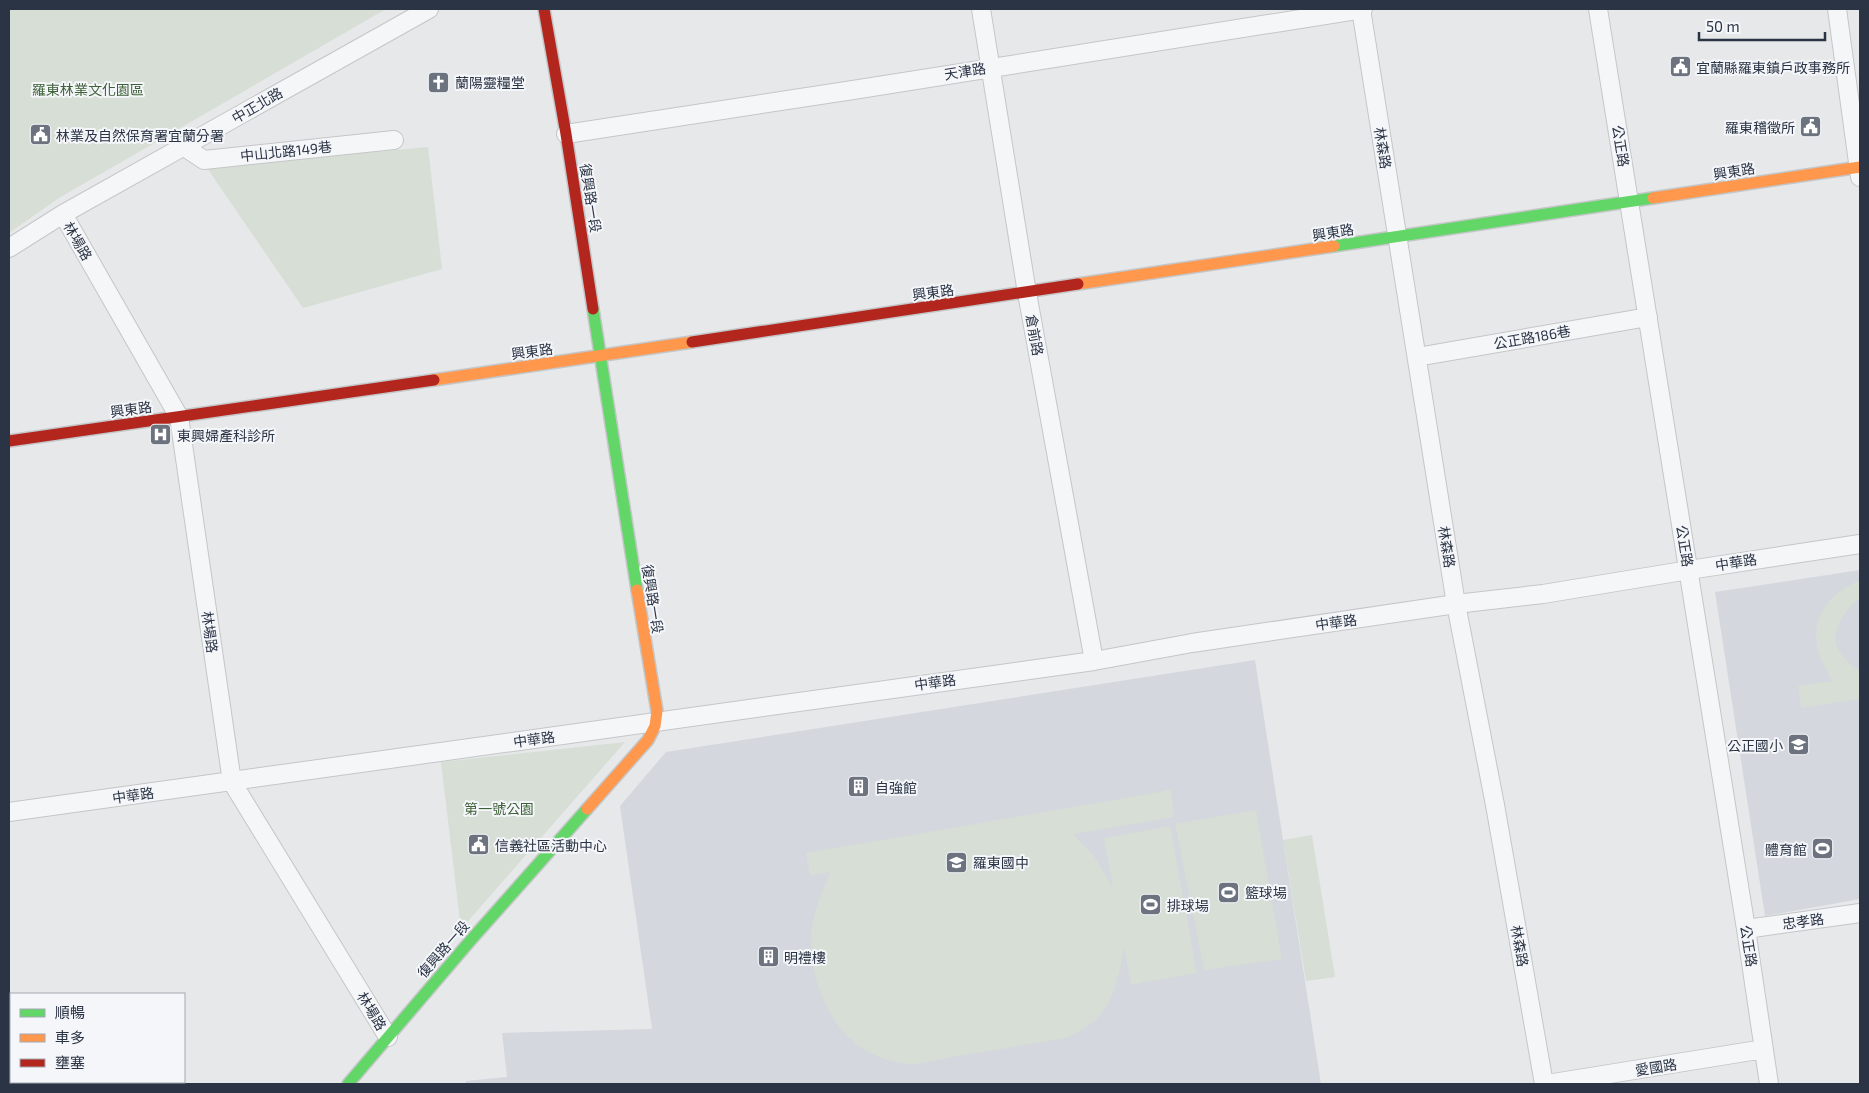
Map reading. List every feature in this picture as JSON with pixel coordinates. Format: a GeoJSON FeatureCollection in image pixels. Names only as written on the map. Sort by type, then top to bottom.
{"type":"FeatureCollection","features":[{"type":"Feature","properties":{"kind":"street","name":"中正北路"},"geometry":{"type":"LineString","coordinates":[[9,248],[63,214],[429,9]]}},
{"type":"Feature","properties":{"kind":"street","name":"復興路一段"},"geometry":{"type":"LineString","coordinates":[[348,1084],[470,941],[648,740],[655,730],[657,721],[657,711],[566,134],[544,9]]}},
{"type":"Feature","properties":{"kind":"street","name":"倉前路"},"geometry":{"type":"LineString","coordinates":[[981,9],[1027,293],[1094,660]]}},
{"type":"Feature","properties":{"kind":"street","name":"天津路"},"geometry":{"type":"LineString","coordinates":[[566,134],[1361,9]]}},
{"type":"Feature","properties":{"kind":"street","name":"林森路"},"geometry":{"type":"LineString","coordinates":[[1361,9],[1456,604],[1546,1084]]}},
{"type":"Feature","properties":{"kind":"street","name":"公正路"},"geometry":{"type":"LineString","coordinates":[[1598,9],[1689,570],[1769,1084]]}},
{"type":"Feature","properties":{"kind":"street"},"geometry":{"type":"LineString","coordinates":[[1837,9],[1860,170]]}},
{"type":"Feature","properties":{"kind":"street","name":"中山北路149巷"},"geometry":{"type":"LineString","coordinates":[[183,146],[204,160],[394,140]]}},
{"type":"Feature","properties":{"kind":"street","name":"興東路"},"geometry":{"type":"LineString","coordinates":[[9,442],[1027,293],[1630,202],[1860,170]]}},
{"type":"Feature","properties":{"kind":"street","name":"林場路"},"geometry":{"type":"LineString","coordinates":[[63,214],[179,417],[232,782],[388,1037]]}},
{"type":"Feature","properties":{"kind":"street","name":"公正路186巷"},"geometry":{"type":"LineString","coordinates":[[1417,357],[1648,317]]}},
{"type":"Feature","properties":{"kind":"street","name":"中華路"},"geometry":{"type":"LineString","coordinates":[[9,812],[1094,660],[1192,643],[1456,604],[1542,594],[1860,544]]}},
{"type":"Feature","properties":{"kind":"street","name":"忠孝路"},"geometry":{"type":"LineString","coordinates":[[1746,929],[1860,913]]}},
{"type":"Feature","properties":{"kind":"street","name":"愛國路"},"geometry":{"type":"LineString","coordinates":[[1546,1084],[1764,1049]]}},
{"type":"Feature","properties":{"kind":"shaded area","name":"公正國小"},"geometry":{"type":"Polygon","coordinates":[[[1860,570],[1860,899],[1765,916],[1715,592],[1860,570]]]}},
{"type":"Feature","properties":{"kind":"shaded area","name":"羅東國中"},"geometry":{"type":"Polygon","coordinates":[[[1255,660],[1321,1084],[465,1084],[466,1081],[507,1077],[502,1033],[652,1029],[620,806],[666,752],[1255,660]]]}},
{"type":"Feature","properties":{"kind":"green space","name":"羅東林業文化園區"},"geometry":{"type":"Polygon","coordinates":[[[9,9],[386,9],[59,198],[9,233],[9,9]]]}},
{"type":"Feature","properties":{"kind":"green space"},"geometry":{"type":"Polygon","coordinates":[[[428,147],[442,269],[303,308],[207,168],[428,147]]]}},
{"type":"Feature","properties":{"kind":"green space"},"geometry":{"type":"Polygon","coordinates":[[[1856,582],[1860,582],[1860,599],[1849,608],[1840,621],[1837,628],[1836,643],[1842,656],[1860,671],[1860,699],[1801,708],[1798,686],[1832,681],[1817,646],[1816,635],[1820,615],[1831,599],[1856,582]]]}},
{"type":"Feature","properties":{"kind":"green space","name":"第一號公園"},"geometry":{"type":"Polygon","coordinates":[[[625,742],[461,929],[441,762],[625,742]]]}},
{"type":"Feature","properties":{"kind":"green space"},"geometry":{"type":"Polygon","coordinates":[[[1171,790],[1174,817],[1073,834],[1094,856],[1113,888],[1104,838],[1170,826],[1197,973],[1131,985],[1124,948],[1118,978],[1108,1003],[1092,1023],[1080,1031],[1065,1038],[918,1064],[900,1063],[873,1054],[855,1043],[835,1021],[827,1008],[816,979],[811,949],[814,918],[830,872],[810,876],[806,853],[1171,790]]]}},
{"type":"Feature","properties":{"kind":"green space","name":"籃球場"},"geometry":{"type":"Polygon","coordinates":[[[1256,810],[1282,959],[1204,970],[1175,824],[1256,810]]]}},
{"type":"Feature","properties":{"kind":"green space"},"geometry":{"type":"Polygon","coordinates":[[[1312,835],[1335,977],[1306,981],[1283,840],[1312,835]]]}},
{"type":"Feature","properties":{"kind":"traffic: fast"},"geometry":{"type":"LineString","coordinates":[[1334,246],[1653,198]]}},
{"type":"Feature","properties":{"kind":"traffic: fast"},"geometry":{"type":"LineString","coordinates":[[593,309],[637,590]]}},
{"type":"Feature","properties":{"kind":"traffic: fast"},"geometry":{"type":"LineString","coordinates":[[348,1084],[470,941],[587,809]]}},
{"type":"Feature","properties":{"kind":"traffic: slow"},"geometry":{"type":"LineString","coordinates":[[1653,198],[1860,167]]}},
{"type":"Feature","properties":{"kind":"traffic: slow"},"geometry":{"type":"LineString","coordinates":[[1078,284],[1334,246]]}},
{"type":"Feature","properties":{"kind":"traffic: slow"},"geometry":{"type":"LineString","coordinates":[[434,380],[692,342]]}},
{"type":"Feature","properties":{"kind":"traffic: slow"},"geometry":{"type":"LineString","coordinates":[[587,809],[648,740],[655,726],[657,711],[637,590]]}},
{"type":"Feature","properties":{"kind":"traffic: jam"},"geometry":{"type":"LineString","coordinates":[[544,9],[566,134],[593,309]]}},
{"type":"Feature","properties":{"kind":"traffic: jam"},"geometry":{"type":"LineString","coordinates":[[692,342],[1078,284]]}},
{"type":"Feature","properties":{"kind":"traffic: jam"},"geometry":{"type":"LineString","coordinates":[[9,441],[434,380]]}},
{"type":"Feature","properties":{"kind":"place","name":"宜蘭縣羅東鎮戶政事務所"},"geometry":{"type":"Point","coordinates":[1680,67]}},
{"type":"Feature","properties":{"kind":"place","name":"蘭陽靈糧堂"},"geometry":{"type":"Point","coordinates":[439,82]}},
{"type":"Feature","properties":{"kind":"place","name":"羅東稽徵所"},"geometry":{"type":"Point","coordinates":[1811,127]}},
{"type":"Feature","properties":{"kind":"place","name":"林業及自然保育署宜蘭分署"},"geometry":{"type":"Point","coordinates":[40,135]}},
{"type":"Feature","properties":{"kind":"place","name":"東興婦產科診所"},"geometry":{"type":"Point","coordinates":[161,435]}},
{"type":"Feature","properties":{"kind":"place","name":"公正國小"},"geometry":{"type":"Point","coordinates":[1799,745]}},
{"type":"Feature","properties":{"kind":"place","name":"自強館"},"geometry":{"type":"Point","coordinates":[859,787]}},
{"type":"Feature","properties":{"kind":"place","name":"信義社區活動中心"},"geometry":{"type":"Point","coordinates":[479,845]}},
{"type":"Feature","properties":{"kind":"place","name":"體育館"},"geometry":{"type":"Point","coordinates":[1823,849]}},
{"type":"Feature","properties":{"kind":"place","name":"羅東國中"},"geometry":{"type":"Point","coordinates":[957,862]}},
{"type":"Feature","properties":{"kind":"place","name":"籃球場"},"geometry":{"type":"Point","coordinates":[1229,892]}},
{"type":"Feature","properties":{"kind":"place","name":"排球場"},"geometry":{"type":"Point","coordinates":[1151,905]}},
{"type":"Feature","properties":{"kind":"place","name":"明禮樓"},"geometry":{"type":"Point","coordinates":[768,957]}}]}
